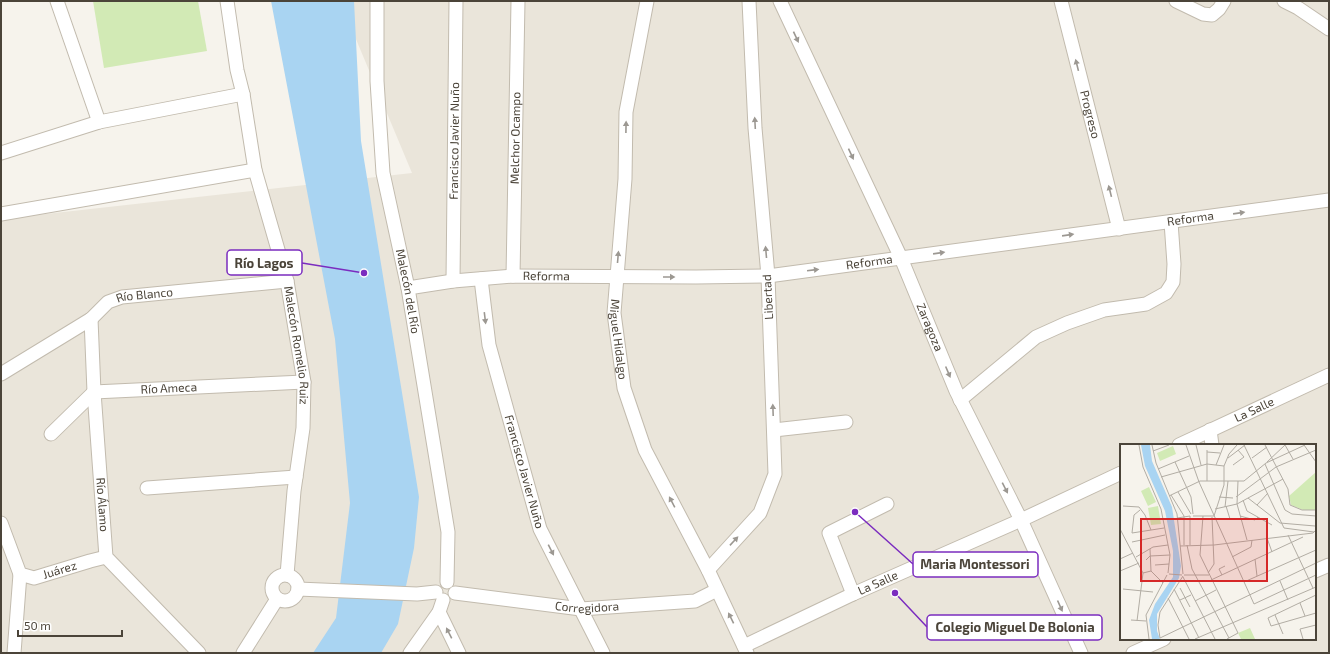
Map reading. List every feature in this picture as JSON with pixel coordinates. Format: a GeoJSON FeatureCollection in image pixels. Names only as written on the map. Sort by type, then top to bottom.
{"type":"FeatureCollection","features":[{"type":"Feature","properties":{"kind":"street"},"geometry":{"type":"LineString","coordinates":[[56,1],[99,122]]}},
{"type":"Feature","properties":{"kind":"street","name":"Malecón Romelio Ruiz"},"geometry":{"type":"LineString","coordinates":[[227,1],[237,70],[243,94],[255,170],[287,281],[304,382],[303,428],[296,477],[287,575]]}},
{"type":"Feature","properties":{"kind":"street","name":"Malecón del Río"},"geometry":{"type":"LineString","coordinates":[[377,1],[376,81],[382,173],[408,288],[448,532],[447,582]]}},
{"type":"Feature","properties":{"kind":"street","name":"Francisco Javier Nuño"},"geometry":{"type":"LineString","coordinates":[[454,282],[456,1]]}},
{"type":"Feature","properties":{"kind":"street","name":"Melchor Ocampo"},"geometry":{"type":"LineString","coordinates":[[513,276],[518,1]]}},
{"type":"Feature","properties":{"kind":"street","name":"Miguel Hidalgo"},"geometry":{"type":"LineString","coordinates":[[647,1],[626,112],[625,179],[616,276],[614,313],[624,388],[645,450],[708,570],[746,650]]}},
{"type":"Feature","properties":{"kind":"street","name":"Libertad"},"geometry":{"type":"LineString","coordinates":[[708,570],[760,513],[775,474],[768,276],[755,128],[749,1]]}},
{"type":"Feature","properties":{"kind":"street","name":"Zaragoza"},"geometry":{"type":"LineString","coordinates":[[780,1],[901,258],[960,400],[1021,520],[1081,653]]}},
{"type":"Feature","properties":{"kind":"street","name":"Progreso"},"geometry":{"type":"LineString","coordinates":[[1061,1],[1120,229]]}},
{"type":"Feature","properties":{"kind":"street"},"geometry":{"type":"LineString","coordinates":[[1176,1],[1203,14],[1212,15],[1219,9],[1224,1]]}},
{"type":"Feature","properties":{"kind":"street"},"geometry":{"type":"LineString","coordinates":[[1284,1],[1298,8],[1329,29]]}},
{"type":"Feature","properties":{"kind":"street"},"geometry":{"type":"LineString","coordinates":[[1,153],[99,122],[243,94]]}},
{"type":"Feature","properties":{"kind":"street"},"geometry":{"type":"LineString","coordinates":[[1,214],[255,170]]}},
{"type":"Feature","properties":{"kind":"street","name":"Reforma"},"geometry":{"type":"LineString","coordinates":[[408,288],[513,276],[768,276],[1329,200]]}},
{"type":"Feature","properties":{"kind":"street"},"geometry":{"type":"LineString","coordinates":[[960,400],[1036,337],[1067,323],[1104,310],[1146,304],[1166,293],[1173,282],[1174,270],[1171,222]]}},
{"type":"Feature","properties":{"kind":"street","name":"Francisco Javier Nuño"},"geometry":{"type":"LineString","coordinates":[[481,279],[489,345],[540,529],[603,653]]}},
{"type":"Feature","properties":{"kind":"street","name":"Río Blanco"},"geometry":{"type":"LineString","coordinates":[[1,374],[91,319],[108,302],[122,297],[287,281]]}},
{"type":"Feature","properties":{"kind":"street","name":"Río Álamo"},"geometry":{"type":"LineString","coordinates":[[91,319],[94,392],[106,557]]}},
{"type":"Feature","properties":{"kind":"street","name":"La Salle"},"geometry":{"type":"LineString","coordinates":[[1181,444],[1329,375]]}},
{"type":"Feature","properties":{"kind":"street","name":"Río Ameca"},"geometry":{"type":"LineString","coordinates":[[94,392],[304,382]]}},
{"type":"Feature","properties":{"kind":"street"},"geometry":{"type":"LineString","coordinates":[[51,434],[94,392]]}},
{"type":"Feature","properties":{"kind":"street"},"geometry":{"type":"LineString","coordinates":[[774,430],[846,422]]}},
{"type":"Feature","properties":{"kind":"street"},"geometry":{"type":"LineString","coordinates":[[1210,430],[1212,444]]}},
{"type":"Feature","properties":{"kind":"street","name":"La Salle"},"geometry":{"type":"LineString","coordinates":[[746,650],[853,594],[1021,520],[1120,473]]}},
{"type":"Feature","properties":{"kind":"street"},"geometry":{"type":"LineString","coordinates":[[147,488],[296,477]]}},
{"type":"Feature","properties":{"kind":"street"},"geometry":{"type":"LineString","coordinates":[[853,594],[829,533],[887,504]]}},
{"type":"Feature","properties":{"kind":"street"},"geometry":{"type":"LineString","coordinates":[[1,523],[20,574],[14,653]]}},
{"type":"Feature","properties":{"kind":"street"},"geometry":{"type":"LineString","coordinates":[[106,557],[199,653]]}},
{"type":"Feature","properties":{"kind":"street","name":"Juárez"},"geometry":{"type":"LineString","coordinates":[[20,574],[34,578],[106,557]]}},
{"type":"Feature","properties":{"kind":"street"},"geometry":{"type":"LineString","coordinates":[[1316,571],[1329,565]]}},
{"type":"Feature","properties":{"kind":"street"},"geometry":{"type":"LineString","coordinates":[[287,575],[294,579],[298,589],[297,594],[290,600],[286,601],[277,599],[272,592],[272,583],[278,576],[287,575]]}},
{"type":"Feature","properties":{"kind":"street"},"geometry":{"type":"LineString","coordinates":[[298,589],[417,594],[439,601],[449,600],[455,593],[452,584],[447,582],[439,584],[439,601],[459,653]]}},
{"type":"Feature","properties":{"kind":"street","name":"Corregidora"},"geometry":{"type":"LineString","coordinates":[[455,593],[581,608],[695,601],[717,590]]}},
{"type":"Feature","properties":{"kind":"street"},"geometry":{"type":"LineString","coordinates":[[243,653],[277,599]]}},
{"type":"Feature","properties":{"kind":"street"},"geometry":{"type":"LineString","coordinates":[[410,653],[439,601]]}},
{"type":"Feature","properties":{"kind":"street"},"geometry":{"type":"LineString","coordinates":[[1133,653],[1162,640]]}},
{"type":"Feature","properties":{"kind":"shaded area"},"geometry":{"type":"Polygon","coordinates":[[[340,1],[1329,1],[1329,653],[1,653],[1,219],[412,173],[340,1]]]}},
{"type":"Feature","properties":{"kind":"green space"},"geometry":{"type":"Polygon","coordinates":[[[93,1],[198,1],[207,51],[104,68],[93,1]]]}},
{"type":"Feature","properties":{"kind":"water"},"geometry":{"type":"Polygon","coordinates":[[[271,1],[354,1],[361,141],[419,497],[414,548],[398,624],[381,653],[313,653],[336,618],[350,503],[335,339],[271,1]]]}},
{"type":"Feature","properties":{"kind":"place","name":"Río Lagos"},"geometry":{"type":"Point","coordinates":[364,273]}},
{"type":"Feature","properties":{"kind":"place","name":"Maria Montessori"},"geometry":{"type":"Point","coordinates":[855,512]}},
{"type":"Feature","properties":{"kind":"place","name":"Colegio Miguel De Bolonia"},"geometry":{"type":"Point","coordinates":[895,593]}}]}
